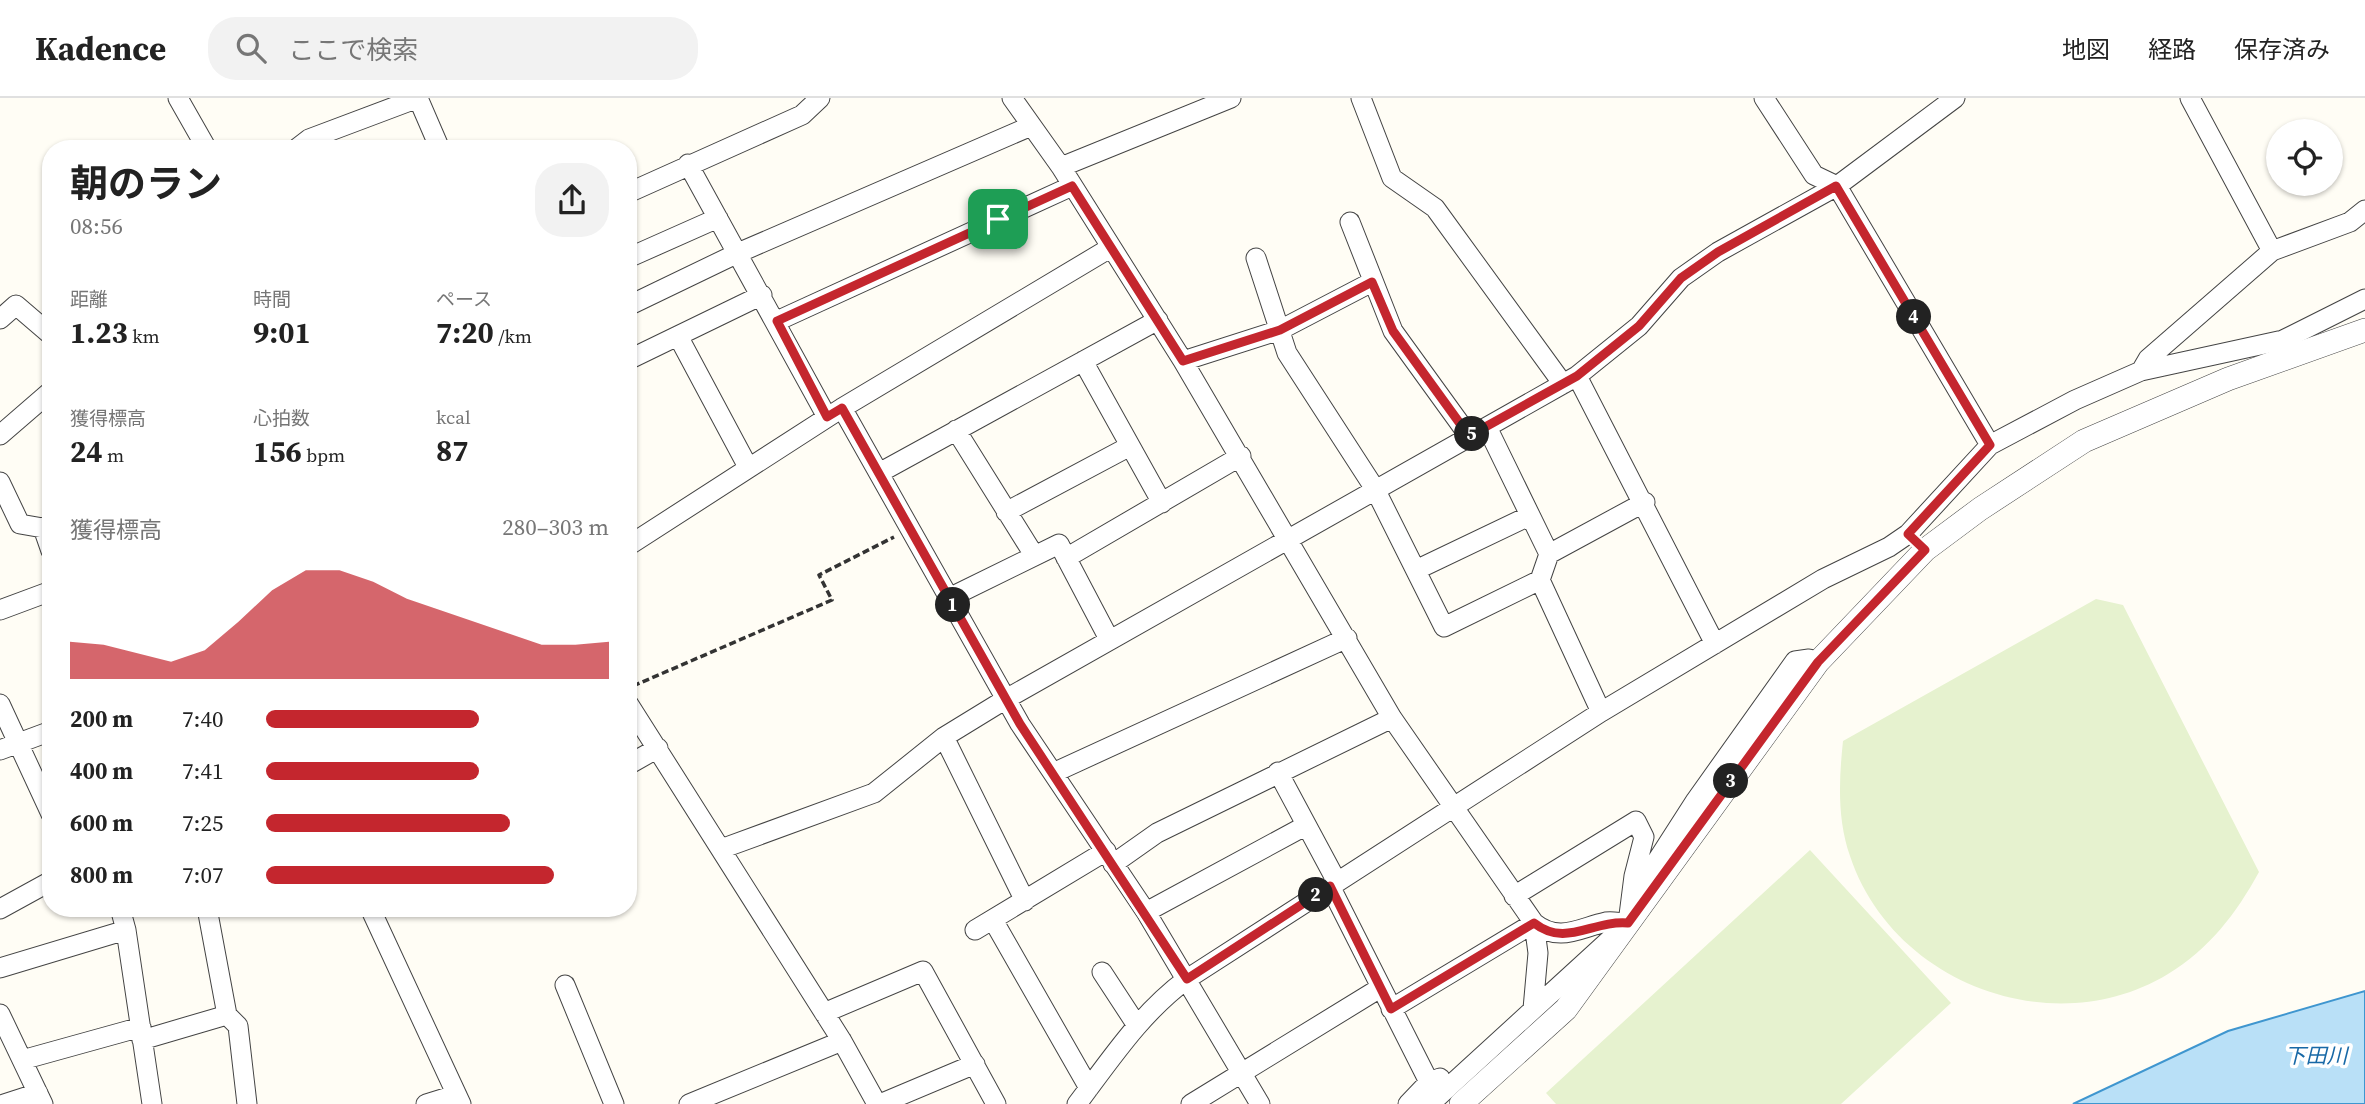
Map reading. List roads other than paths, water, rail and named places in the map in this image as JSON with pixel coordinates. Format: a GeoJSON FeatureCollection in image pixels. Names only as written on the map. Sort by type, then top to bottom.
{"type":"FeatureCollection","features":[{"type":"Feature","properties":{"kind":"street"},"geometry":{"type":"LineString","coordinates":[[178,98],[202,140]]}},
{"type":"Feature","properties":{"kind":"street"},"geometry":{"type":"LineString","coordinates":[[308,140],[418,98],[436,140]]}},
{"type":"Feature","properties":{"kind":"street"},"geometry":{"type":"LineString","coordinates":[[1012,98],[1061,167],[1158,320],[1241,456],[1392,718],[1534,923],[1545,932],[1573,934],[1629,913]]}},
{"type":"Feature","properties":{"kind":"street"},"geometry":{"type":"LineString","coordinates":[[1061,167],[1231,98]]}},
{"type":"Feature","properties":{"kind":"street"},"geometry":{"type":"LineString","coordinates":[[1361,98],[1392,178],[1435,208],[1570,380],[1644,502],[1715,644]]}},
{"type":"Feature","properties":{"kind":"street"},"geometry":{"type":"LineString","coordinates":[[1764,98],[1814,175],[1836,186],[1990,445]]}},
{"type":"Feature","properties":{"kind":"street"},"geometry":{"type":"LineString","coordinates":[[721,849],[874,793],[944,737],[1006,699],[1288,537],[1570,380],[1639,326],[1681,278],[1718,252],[1836,186],[1955,98]]}},
{"type":"Feature","properties":{"kind":"street"},"geometry":{"type":"LineString","coordinates":[[2190,98],[2272,251]]}},
{"type":"Feature","properties":{"kind":"street"},"geometry":{"type":"LineString","coordinates":[[637,189],[802,115],[817,99]]}},
{"type":"Feature","properties":{"kind":"street"},"geometry":{"type":"LineString","coordinates":[[637,302],[738,253],[1031,126]]}},
{"type":"Feature","properties":{"kind":"street"},"geometry":{"type":"LineString","coordinates":[[688,164],[777,321],[834,412],[879,473],[1006,699],[1146,912],[1260,1104]]}},
{"type":"Feature","properties":{"kind":"street"},"geometry":{"type":"LineString","coordinates":[[777,321],[1072,186]]}},
{"type":"Feature","properties":{"kind":"street"},"geometry":{"type":"LineString","coordinates":[[2141,371],[2148,359],[2272,251],[2350,222],[2365,210]]}},
{"type":"Feature","properties":{"kind":"street"},"geometry":{"type":"LineString","coordinates":[[637,254],[718,218]]}},
{"type":"Feature","properties":{"kind":"street"},"geometry":{"type":"LineString","coordinates":[[1350,222],[1393,331],[1469,436]]}},
{"type":"Feature","properties":{"kind":"street"},"geometry":{"type":"LineString","coordinates":[[637,540],[834,412],[1110,248]]}},
{"type":"Feature","properties":{"kind":"street"},"geometry":{"type":"LineString","coordinates":[[1256,258],[1287,353],[1375,489],[1444,627],[1540,580]]}},
{"type":"Feature","properties":{"kind":"street"},"geometry":{"type":"LineString","coordinates":[[1183,361],[1280,330],[1372,282]]}},
{"type":"Feature","properties":{"kind":"street"},"geometry":{"type":"LineString","coordinates":[[637,356],[762,295]]}},
{"type":"Feature","properties":{"kind":"street"},"geometry":{"type":"LineString","coordinates":[[1461,1104],[1566,1009],[1629,913],[1818,662],[1925,550],[1980,509],[2084,442],[2286,348],[2365,299]]}},
{"type":"Feature","properties":{"kind":"street"},"geometry":{"type":"LineString","coordinates":[[0,319],[16,305],[42,327]]}},
{"type":"Feature","properties":{"kind":"street"},"geometry":{"type":"LineString","coordinates":[[879,473],[1158,320]]}},
{"type":"Feature","properties":{"kind":"street"},"geometry":{"type":"LineString","coordinates":[[1077,1104],[1136,1024],[1163,997],[1187,979],[1601,712],[1823,579],[1889,547],[1908,534],[1990,445],[2075,400],[2141,371],[2286,348],[2365,330]]}},
{"type":"Feature","properties":{"kind":"street"},"geometry":{"type":"LineString","coordinates":[[678,336],[748,467]]}},
{"type":"Feature","properties":{"kind":"street"},"geometry":{"type":"LineString","coordinates":[[1083,361],[1162,503]]}},
{"type":"Feature","properties":{"kind":"street"},"geometry":{"type":"LineString","coordinates":[[0,435],[42,399]]}},
{"type":"Feature","properties":{"kind":"street"},"geometry":{"type":"LineString","coordinates":[[1487,426],[1549,554]]}},
{"type":"Feature","properties":{"kind":"street"},"geometry":{"type":"LineString","coordinates":[[956,430],[1034,555]]}},
{"type":"Feature","properties":{"kind":"street"},"geometry":{"type":"LineString","coordinates":[[1006,512],[1130,446]]}},
{"type":"Feature","properties":{"kind":"street"},"geometry":{"type":"LineString","coordinates":[[1066,558],[1241,456]]}},
{"type":"Feature","properties":{"kind":"street"},"geometry":{"type":"LineString","coordinates":[[0,482],[20,524],[42,526]]}},
{"type":"Feature","properties":{"kind":"street"},"geometry":{"type":"LineString","coordinates":[[1601,712],[1540,580],[1549,554],[1644,502]]}},
{"type":"Feature","properties":{"kind":"street"},"geometry":{"type":"LineString","coordinates":[[1416,570],[1529,516]]}},
{"type":"Feature","properties":{"kind":"street"},"geometry":{"type":"LineString","coordinates":[[1908,534],[1925,550]]}},
{"type":"Feature","properties":{"kind":"street"},"geometry":{"type":"LineString","coordinates":[[949,598],[1059,544],[1109,639]]}},
{"type":"Feature","properties":{"kind":"street"},"geometry":{"type":"LineString","coordinates":[[0,610],[42,594]]}},
{"type":"Feature","properties":{"kind":"street"},"geometry":{"type":"LineString","coordinates":[[1053,773],[1347,638]]}},
{"type":"Feature","properties":{"kind":"street"},"geometry":{"type":"LineString","coordinates":[[0,704],[8,747],[42,800]]}},
{"type":"Feature","properties":{"kind":"street"},"geometry":{"type":"LineString","coordinates":[[637,716],[879,1104],[975,1064]]}},
{"type":"Feature","properties":{"kind":"street"},"geometry":{"type":"LineString","coordinates":[[975,930],[1157,833],[1392,718]]}},
{"type":"Feature","properties":{"kind":"street"},"geometry":{"type":"LineString","coordinates":[[8,747],[42,734]]}},
{"type":"Feature","properties":{"kind":"street"},"geometry":{"type":"LineString","coordinates":[[944,737],[1025,901]]}},
{"type":"Feature","properties":{"kind":"street"},"geometry":{"type":"LineString","coordinates":[[637,760],[658,748]]}},
{"type":"Feature","properties":{"kind":"street"},"geometry":{"type":"LineString","coordinates":[[1278,772],[1380,988],[1429,1082]]}},
{"type":"Feature","properties":{"kind":"street"},"geometry":{"type":"LineString","coordinates":[[1430,1104],[1629,913],[1644,837],[1636,821],[1514,896]]}},
{"type":"Feature","properties":{"kind":"street"},"geometry":{"type":"LineString","coordinates":[[1146,912],[1305,825]]}},
{"type":"Feature","properties":{"kind":"street"},"geometry":{"type":"LineString","coordinates":[[0,908],[42,885]]}},
{"type":"Feature","properties":{"kind":"street"},"geometry":{"type":"LineString","coordinates":[[122,917],[152,1104]]}},
{"type":"Feature","properties":{"kind":"street"},"geometry":{"type":"LineString","coordinates":[[209,917],[227,1015],[239,1026],[247,1104]]}},
{"type":"Feature","properties":{"kind":"street"},"geometry":{"type":"LineString","coordinates":[[374,917],[458,1100],[426,1104]]}},
{"type":"Feature","properties":{"kind":"street"},"geometry":{"type":"LineString","coordinates":[[993,920],[1089,1088]]}},
{"type":"Feature","properties":{"kind":"street"},"geometry":{"type":"LineString","coordinates":[[1391,1009],[1534,923]]}},
{"type":"Feature","properties":{"kind":"street"},"geometry":{"type":"LineString","coordinates":[[1532,1009],[1538,953],[1534,923]]}},
{"type":"Feature","properties":{"kind":"street"},"geometry":{"type":"LineString","coordinates":[[0,968],[126,930]]}},
{"type":"Feature","properties":{"kind":"street"},"geometry":{"type":"LineString","coordinates":[[824,1013],[922,971],[996,1104]]}},
{"type":"Feature","properties":{"kind":"street"},"geometry":{"type":"LineString","coordinates":[[1102,972],[1136,1024]]}},
{"type":"Feature","properties":{"kind":"street"},"geometry":{"type":"LineString","coordinates":[[565,985],[614,1104]]}},
{"type":"Feature","properties":{"kind":"street"},"geometry":{"type":"LineString","coordinates":[[1191,1104],[1380,988]]}},
{"type":"Feature","properties":{"kind":"street"},"geometry":{"type":"LineString","coordinates":[[0,1014],[40,1099],[4,1104]]}},
{"type":"Feature","properties":{"kind":"street"},"geometry":{"type":"LineString","coordinates":[[22,1060],[227,1015]]}},
{"type":"Feature","properties":{"kind":"street"},"geometry":{"type":"LineString","coordinates":[[689,1104],[842,1041]]}},
{"type":"Feature","properties":{"kind":"street"},"geometry":{"type":"LineString","coordinates":[[1408,1104],[1429,1082],[1473,1064]]}},
{"type":"Feature","properties":{"kind":"water","name":"下田川"},"geometry":{"type":"Polygon","coordinates":[[[2365,991],[2365,1104],[2073,1104],[2228,1031],[2365,991]]]}}]}
